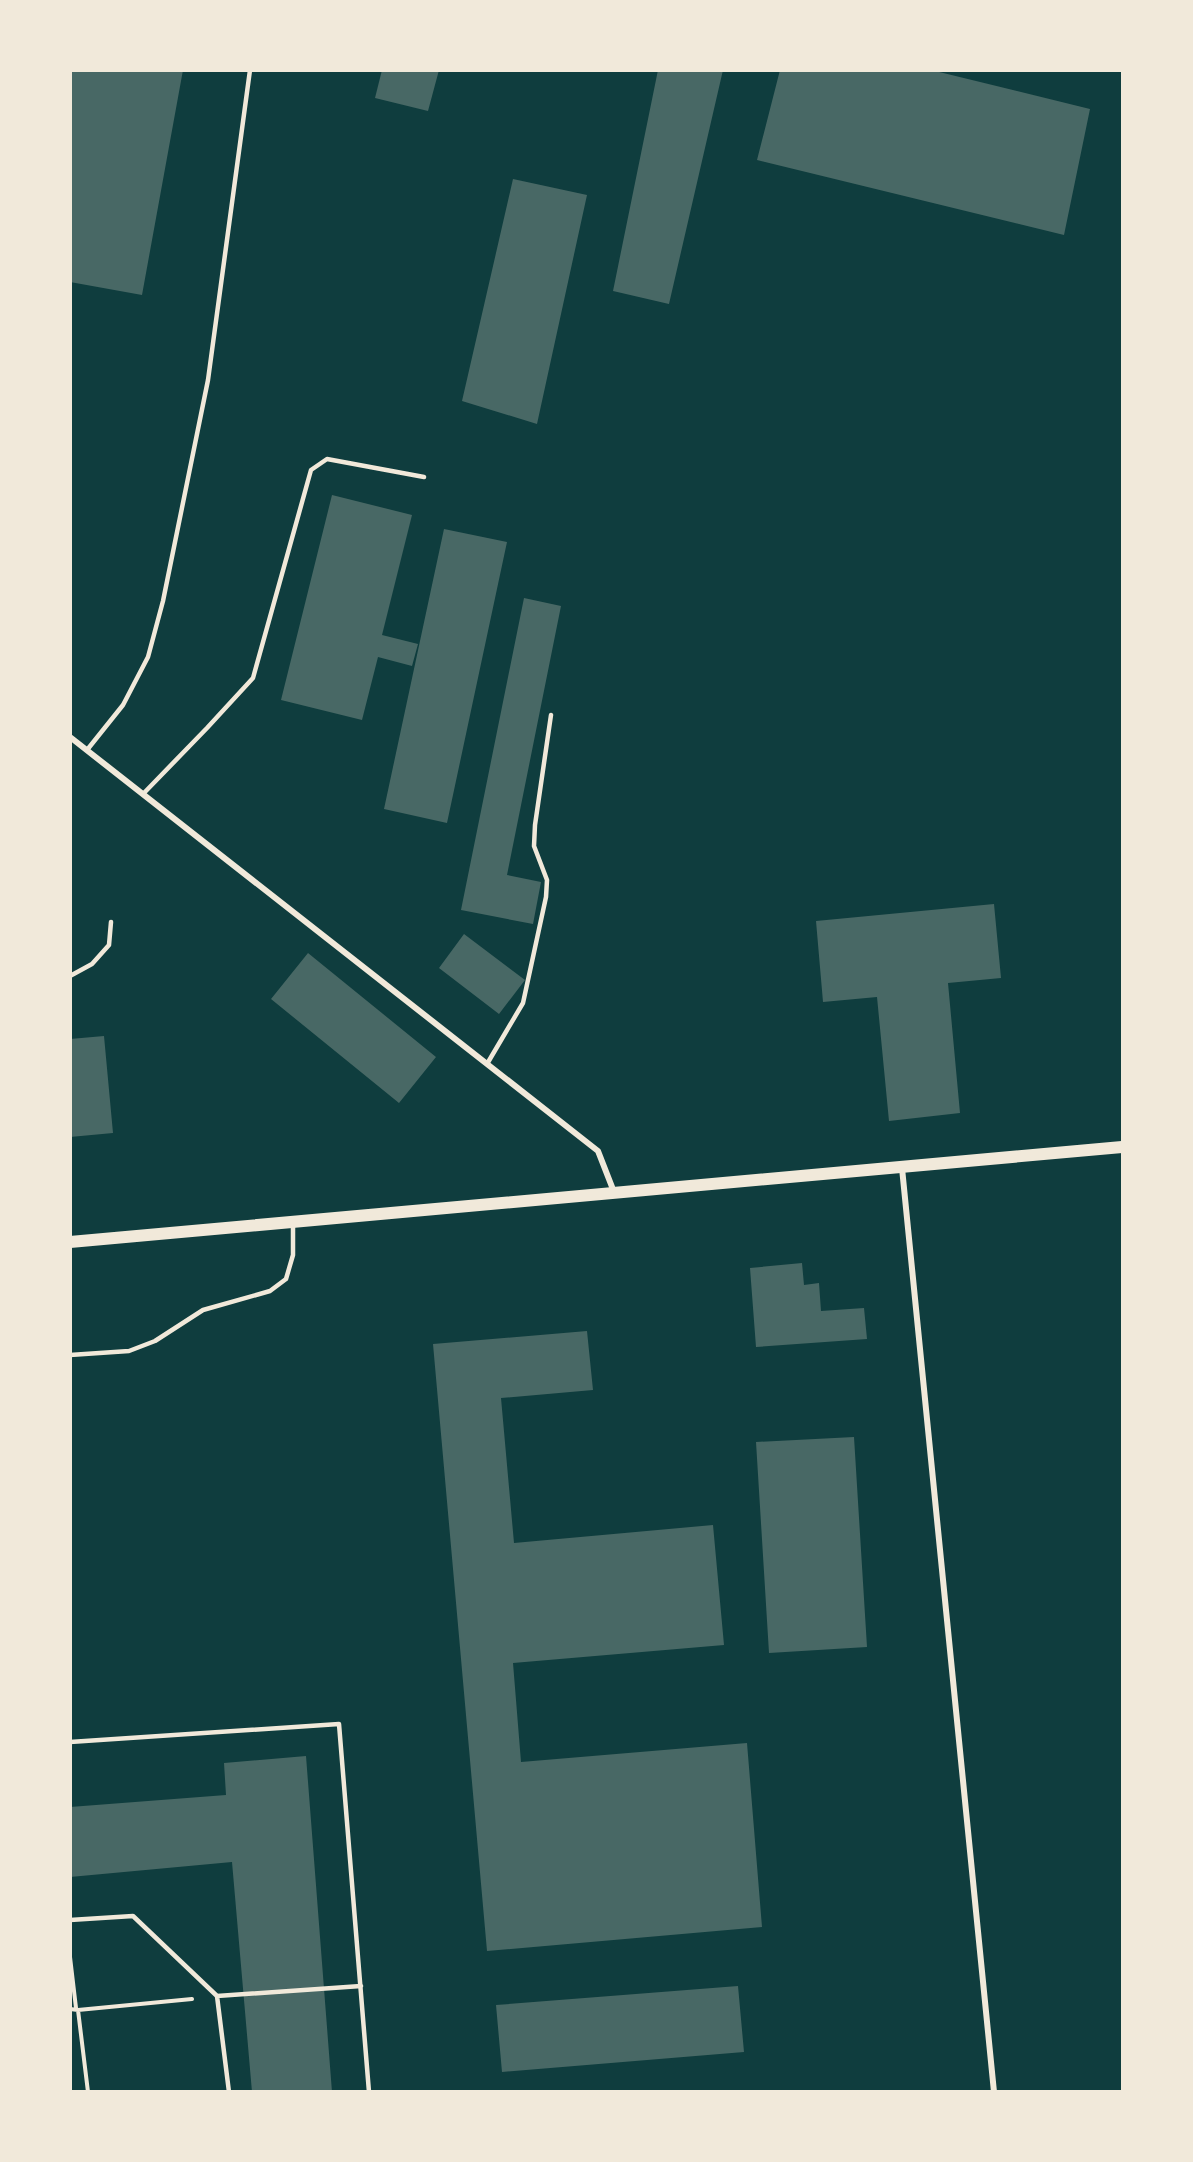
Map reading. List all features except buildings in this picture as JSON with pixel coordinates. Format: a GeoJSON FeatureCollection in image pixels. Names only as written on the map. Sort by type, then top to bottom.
{"type":"FeatureCollection","features":[{"type":"Feature","properties":{"kind":"main road"},"geometry":{"type":"LineString","coordinates":[[70,1242],[1122,1147]]}},
{"type":"Feature","properties":{"kind":"street"},"geometry":{"type":"LineString","coordinates":[[70,737],[598,1151],[614,1192]]}},
{"type":"Feature","properties":{"kind":"street"},"geometry":{"type":"LineString","coordinates":[[902,1168],[994,2091]]}},
{"type":"Feature","properties":{"kind":"lane"},"geometry":{"type":"LineString","coordinates":[[87,750],[123,705],[148,657],[163,601],[208,380],[250,70]]}},
{"type":"Feature","properties":{"kind":"lane"},"geometry":{"type":"LineString","coordinates":[[143,794],[253,678],[311,470],[327,459],[424,477]]}},
{"type":"Feature","properties":{"kind":"lane"},"geometry":{"type":"LineString","coordinates":[[487,1064],[523,1003],[546,897],[547,880],[534,846],[551,715]]}},
{"type":"Feature","properties":{"kind":"lane"},"geometry":{"type":"LineString","coordinates":[[70,976],[92,964],[109,945],[111,922]]}},
{"type":"Feature","properties":{"kind":"lane"},"geometry":{"type":"LineString","coordinates":[[70,1355],[129,1351],[155,1341],[203,1310],[270,1291],[286,1279],[293,1255],[293,1222]]}},
{"type":"Feature","properties":{"kind":"lane"},"geometry":{"type":"LineString","coordinates":[[70,1742],[339,1724],[369,2091]]}},
{"type":"Feature","properties":{"kind":"lane"},"geometry":{"type":"LineString","coordinates":[[70,1920],[133,1916],[217,1996],[230,2091]]}},
{"type":"Feature","properties":{"kind":"lane"},"geometry":{"type":"LineString","coordinates":[[217,1996],[361,1986]]}},
{"type":"Feature","properties":{"kind":"path"},"geometry":{"type":"LineString","coordinates":[[70,1957],[75,2009],[88,2091]]}},
{"type":"Feature","properties":{"kind":"path"},"geometry":{"type":"LineString","coordinates":[[75,2009],[217,1996]]}}]}
